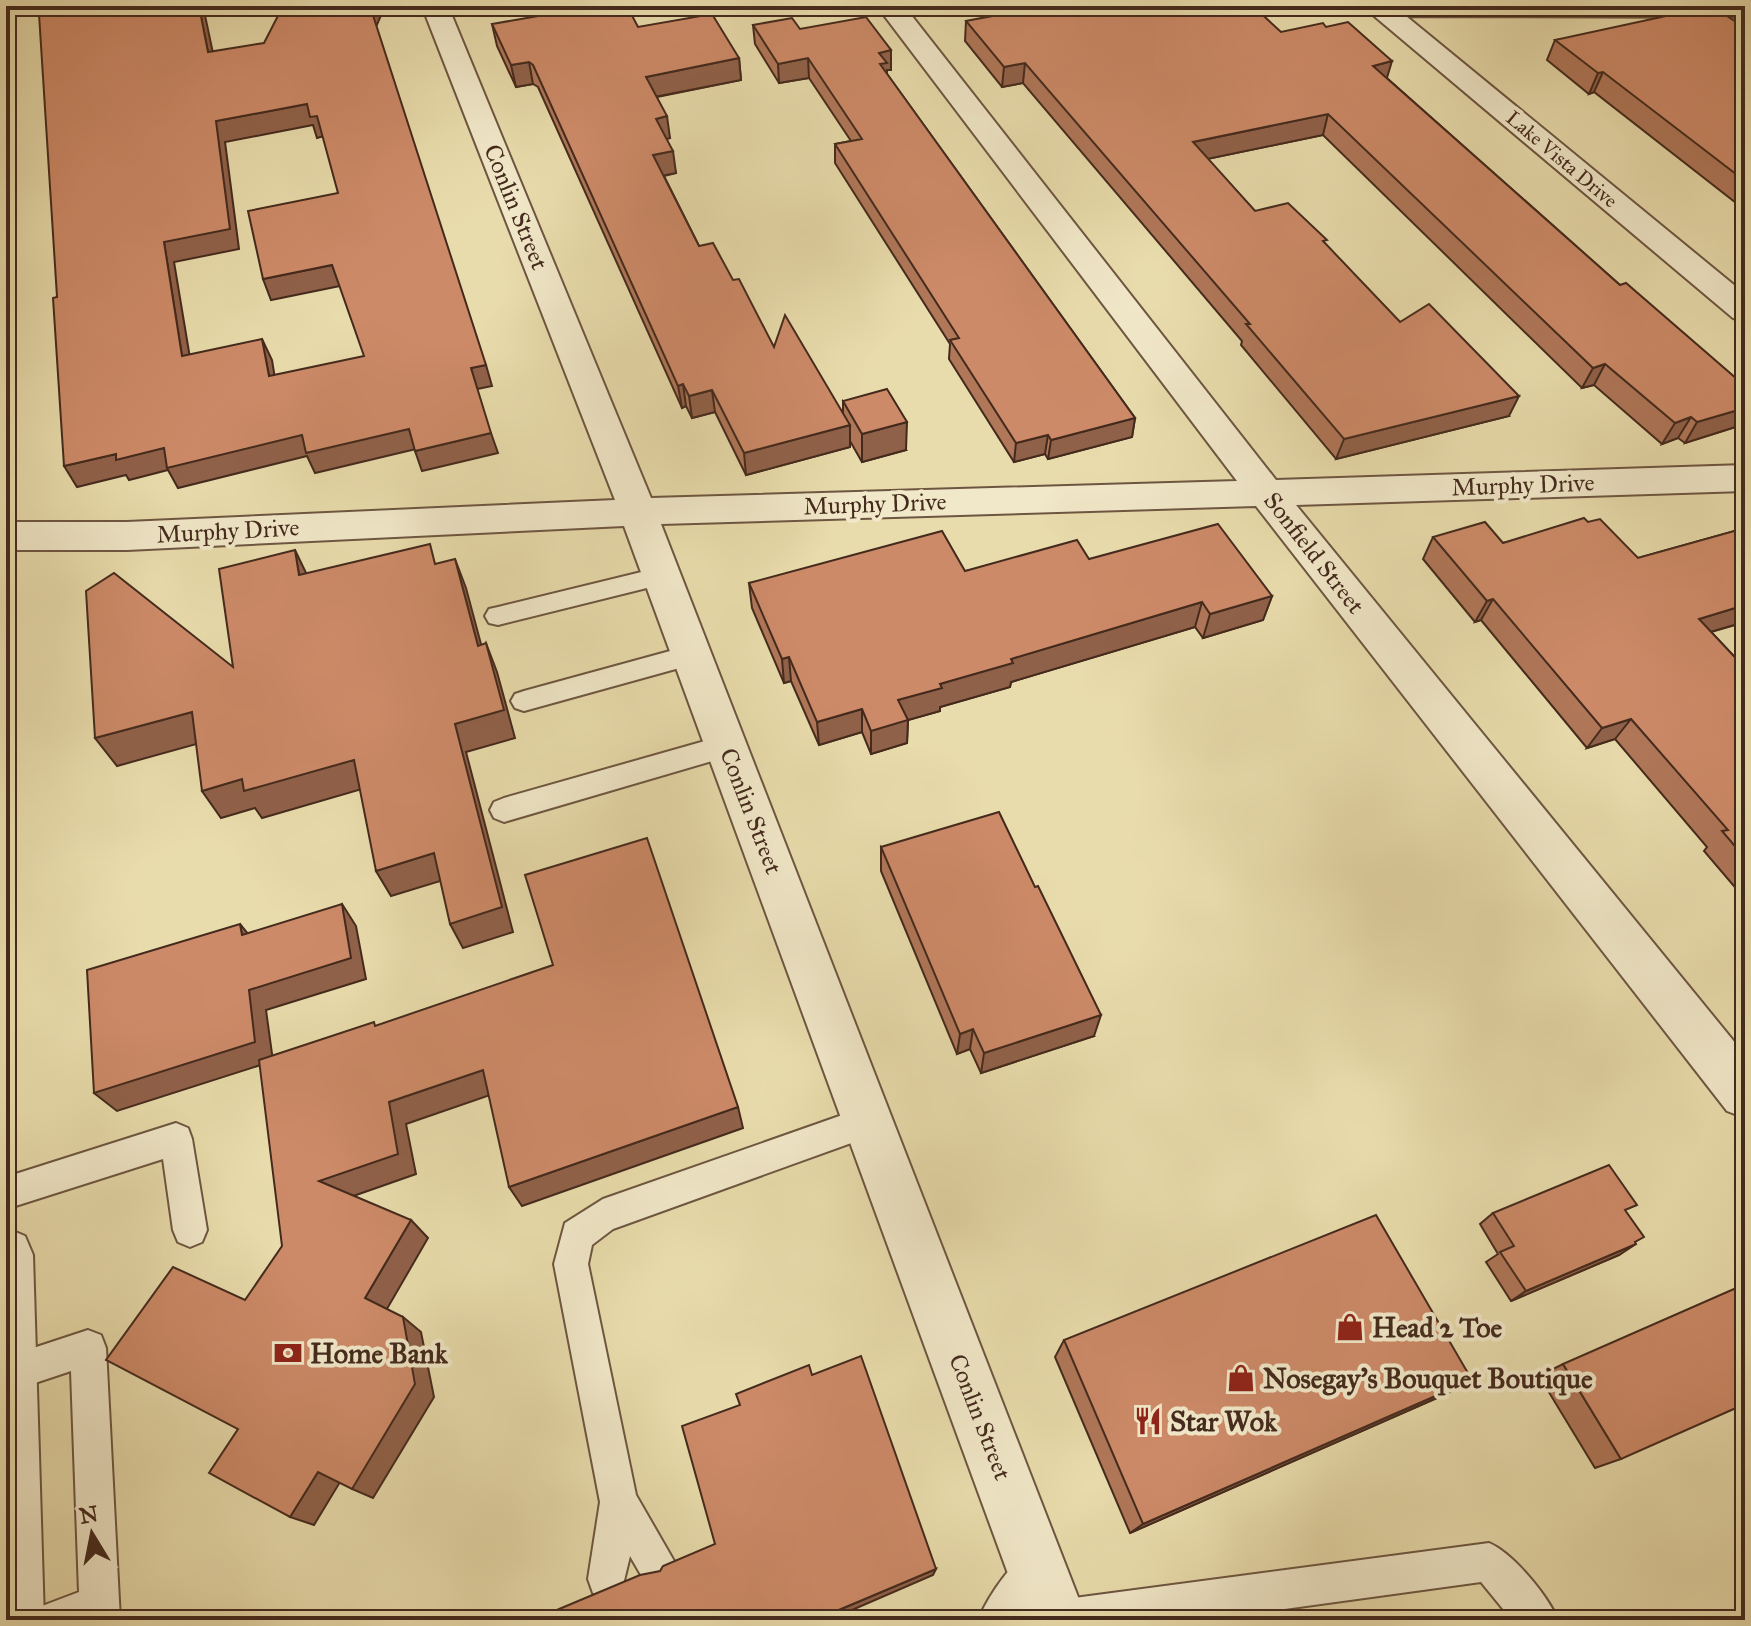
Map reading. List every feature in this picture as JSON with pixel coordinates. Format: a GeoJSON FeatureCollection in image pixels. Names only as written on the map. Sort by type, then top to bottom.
{"type":"FeatureCollection","features":[{"type":"Feature","properties":{"kind":"street","name":"Conlin Street"},"geometry":{"type":"LineString","coordinates":[[435,6],[638,512],[1058,1620]]}},
{"type":"Feature","properties":{"kind":"street","name":"Sonfield Street"},"geometry":{"type":"LineString","coordinates":[[890,6],[1266,493],[1745,1094]]}},
{"type":"Feature","properties":{"kind":"street"},"geometry":{"type":"LineString","coordinates":[[941,6],[1129,7]]}},
{"type":"Feature","properties":{"kind":"street"},"geometry":{"type":"LineString","coordinates":[[1176,7],[1745,9]]}},
{"type":"Feature","properties":{"kind":"street","name":"Lake Vista Drive"},"geometry":{"type":"LineString","coordinates":[[1379,7],[1745,311]]}},
{"type":"Feature","properties":{"kind":"street","name":"Murphy Drive"},"geometry":{"type":"LineString","coordinates":[[6,536],[143,535],[638,512],[1745,478]]}},
{"type":"Feature","properties":{"kind":"street"},"geometry":{"type":"LineString","coordinates":[[6,1255],[13,1620]]}},
{"type":"Feature","properties":{"kind":"lane"},"geometry":{"type":"LineString","coordinates":[[498,616],[662,576]]}},
{"type":"Feature","properties":{"kind":"lane"},"geometry":{"type":"LineString","coordinates":[[524,701],[692,655]]}},
{"type":"Feature","properties":{"kind":"lane"},"geometry":{"type":"LineString","coordinates":[[504,810],[726,746]]}},
{"type":"Feature","properties":{"kind":"lane"},"geometry":{"type":"LineString","coordinates":[[655,1561],[619,1502],[571,1264],[577,1235],[603,1216],[868,1122]]}},
{"type":"Feature","properties":{"kind":"lane"},"geometry":{"type":"LineString","coordinates":[[6,1193],[176,1139],[190,1230]]}},
{"type":"Feature","properties":{"kind":"lane"},"geometry":{"type":"LineString","coordinates":[[8,1374],[88,1348],[99,1612],[56,1620]]}},
{"type":"Feature","properties":{"kind":"lane"},"geometry":{"type":"LineString","coordinates":[[607,1579],[619,1502]]}},
{"type":"Feature","properties":{"kind":"lane"},"geometry":{"type":"LineString","coordinates":[[1058,1620],[1489,1562],[1538,1620]]}},
{"type":"Feature","properties":{"kind":"lane"},"geometry":{"type":"LineString","coordinates":[[998,1620],[1037,1568]]}},
{"type":"Feature","properties":{"kind":"building"},"geometry":{"type":"Polygon","coordinates":[[[42,6],[199,6],[208,52],[264,43],[283,6],[370,6],[486,365],[471,368],[491,433],[415,451],[409,429],[306,453],[302,435],[167,468],[164,448],[116,460],[116,454],[64,466],[39,14],[42,14],[42,6]],[[307,104],[216,121],[230,229],[164,242],[182,356],[262,339],[269,376],[364,356],[332,265],[263,279],[248,211],[338,193],[317,116],[310,117],[307,104]]]}},
{"type":"Feature","properties":{"kind":"building"},"geometry":{"type":"Polygon","coordinates":[[[596,6],[627,6],[638,27],[712,14],[739,58],[646,77],[667,116],[656,119],[673,151],[653,155],[699,246],[713,243],[733,280],[739,279],[774,347],[785,315],[850,425],[744,453],[712,390],[689,396],[683,384],[678,386],[533,65],[529,62],[511,65],[492,24],[596,6]]]}},
{"type":"Feature","properties":{"kind":"building"},"geometry":{"type":"Polygon","coordinates":[[[1045,6],[1253,6],[1281,32],[1323,23],[1326,27],[1348,22],[1392,61],[1373,66],[1620,285],[1626,283],[1745,386],[1745,408],[1697,422],[1691,417],[1675,423],[1605,364],[1593,368],[1328,114],[1193,142],[1255,211],[1288,203],[1327,240],[1323,241],[1400,322],[1429,304],[1519,396],[1344,439],[1246,324],[1250,324],[1025,63],[1004,67],[966,21],[1045,6]]]}},
{"type":"Feature","properties":{"kind":"building"},"geometry":{"type":"Polygon","coordinates":[[[1712,6],[1745,28],[1745,181],[1603,72],[1598,73],[1555,40],[1712,6]]]}},
{"type":"Feature","properties":{"kind":"building"},"geometry":{"type":"Polygon","coordinates":[[[866,17],[891,50],[879,53],[887,63],[880,64],[1135,418],[1051,440],[1048,435],[1016,443],[950,340],[959,338],[835,144],[862,139],[808,58],[778,64],[753,25],[792,18],[800,29],[866,17]]]}},
{"type":"Feature","properties":{"kind":"building"},"geometry":{"type":"Polygon","coordinates":[[[887,389],[907,422],[862,434],[843,401],[887,389]]]}},
{"type":"Feature","properties":{"kind":"building"},"geometry":{"type":"Polygon","coordinates":[[[1584,518],[1588,522],[1600,519],[1638,558],[1745,528],[1745,605],[1699,619],[1745,668],[1745,858],[1722,831],[1728,830],[1631,719],[1602,728],[1493,599],[1487,601],[1433,537],[1485,522],[1503,543],[1584,518]]]}},
{"type":"Feature","properties":{"kind":"building"},"geometry":{"type":"Polygon","coordinates":[[[1218,524],[1272,596],[1210,614],[1202,602],[1011,659],[1013,663],[898,700],[908,720],[871,731],[862,709],[817,722],[789,657],[782,659],[749,583],[942,531],[965,571],[1077,540],[1089,559],[1218,524]]]}},
{"type":"Feature","properties":{"kind":"building"},"geometry":{"type":"Polygon","coordinates":[[[430,544],[435,564],[455,559],[478,646],[486,643],[504,710],[455,724],[502,907],[450,924],[434,853],[376,871],[354,760],[244,791],[242,779],[202,791],[192,712],[95,738],[86,591],[114,573],[233,667],[219,569],[295,550],[299,575],[430,544]]]}},
{"type":"Feature","properties":{"kind":"building"},"geometry":{"type":"Polygon","coordinates":[[[999,812],[1101,1015],[984,1053],[973,1029],[960,1034],[881,847],[999,812]]]}},
{"type":"Feature","properties":{"kind":"building"},"geometry":{"type":"Polygon","coordinates":[[[647,838],[738,1107],[509,1187],[483,1070],[389,1102],[398,1154],[319,1181],[411,1220],[365,1298],[403,1317],[415,1384],[352,1489],[318,1472],[290,1517],[209,1473],[238,1429],[106,1360],[173,1267],[245,1300],[282,1246],[259,1060],[374,1022],[375,1026],[553,965],[525,875],[647,838]]]}},
{"type":"Feature","properties":{"kind":"building"},"geometry":{"type":"Polygon","coordinates":[[[342,904],[351,958],[249,990],[255,1042],[94,1093],[87,970],[240,924],[242,935],[342,904]]]}},
{"type":"Feature","properties":{"kind":"building"},"geometry":{"type":"Polygon","coordinates":[[[1609,1165],[1637,1205],[1625,1210],[1644,1237],[1636,1244],[1526,1291],[1500,1252],[1514,1246],[1493,1213],[1609,1165]]]}},
{"type":"Feature","properties":{"kind":"building"},"geometry":{"type":"Polygon","coordinates":[[[1376,1215],[1472,1380],[1143,1524],[1064,1340],[1376,1215]]]}},
{"type":"Feature","properties":{"kind":"building"},"geometry":{"type":"Polygon","coordinates":[[[1743,1285],[1745,1404],[1621,1459],[1563,1364],[1743,1285]]]}},
{"type":"Feature","properties":{"kind":"building"},"geometry":{"type":"Polygon","coordinates":[[[861,1356],[936,1569],[815,1620],[533,1620],[640,1575],[660,1571],[663,1566],[715,1544],[682,1426],[740,1405],[736,1394],[809,1365],[812,1375],[861,1356]]]}},
{"type":"Feature","properties":{"kind":"place","name":"Head 2 Toe"},"geometry":{"type":"Point","coordinates":[1350,1327]}},
{"type":"Feature","properties":{"kind":"place","name":"Home Bank"},"geometry":{"type":"Point","coordinates":[288,1353]}},
{"type":"Feature","properties":{"kind":"place","name":"Nosegay's Bouquet Boutique"},"geometry":{"type":"Point","coordinates":[1241,1378]}},
{"type":"Feature","properties":{"kind":"place","name":"Star Wok"},"geometry":{"type":"Point","coordinates":[1148,1421]}}]}
